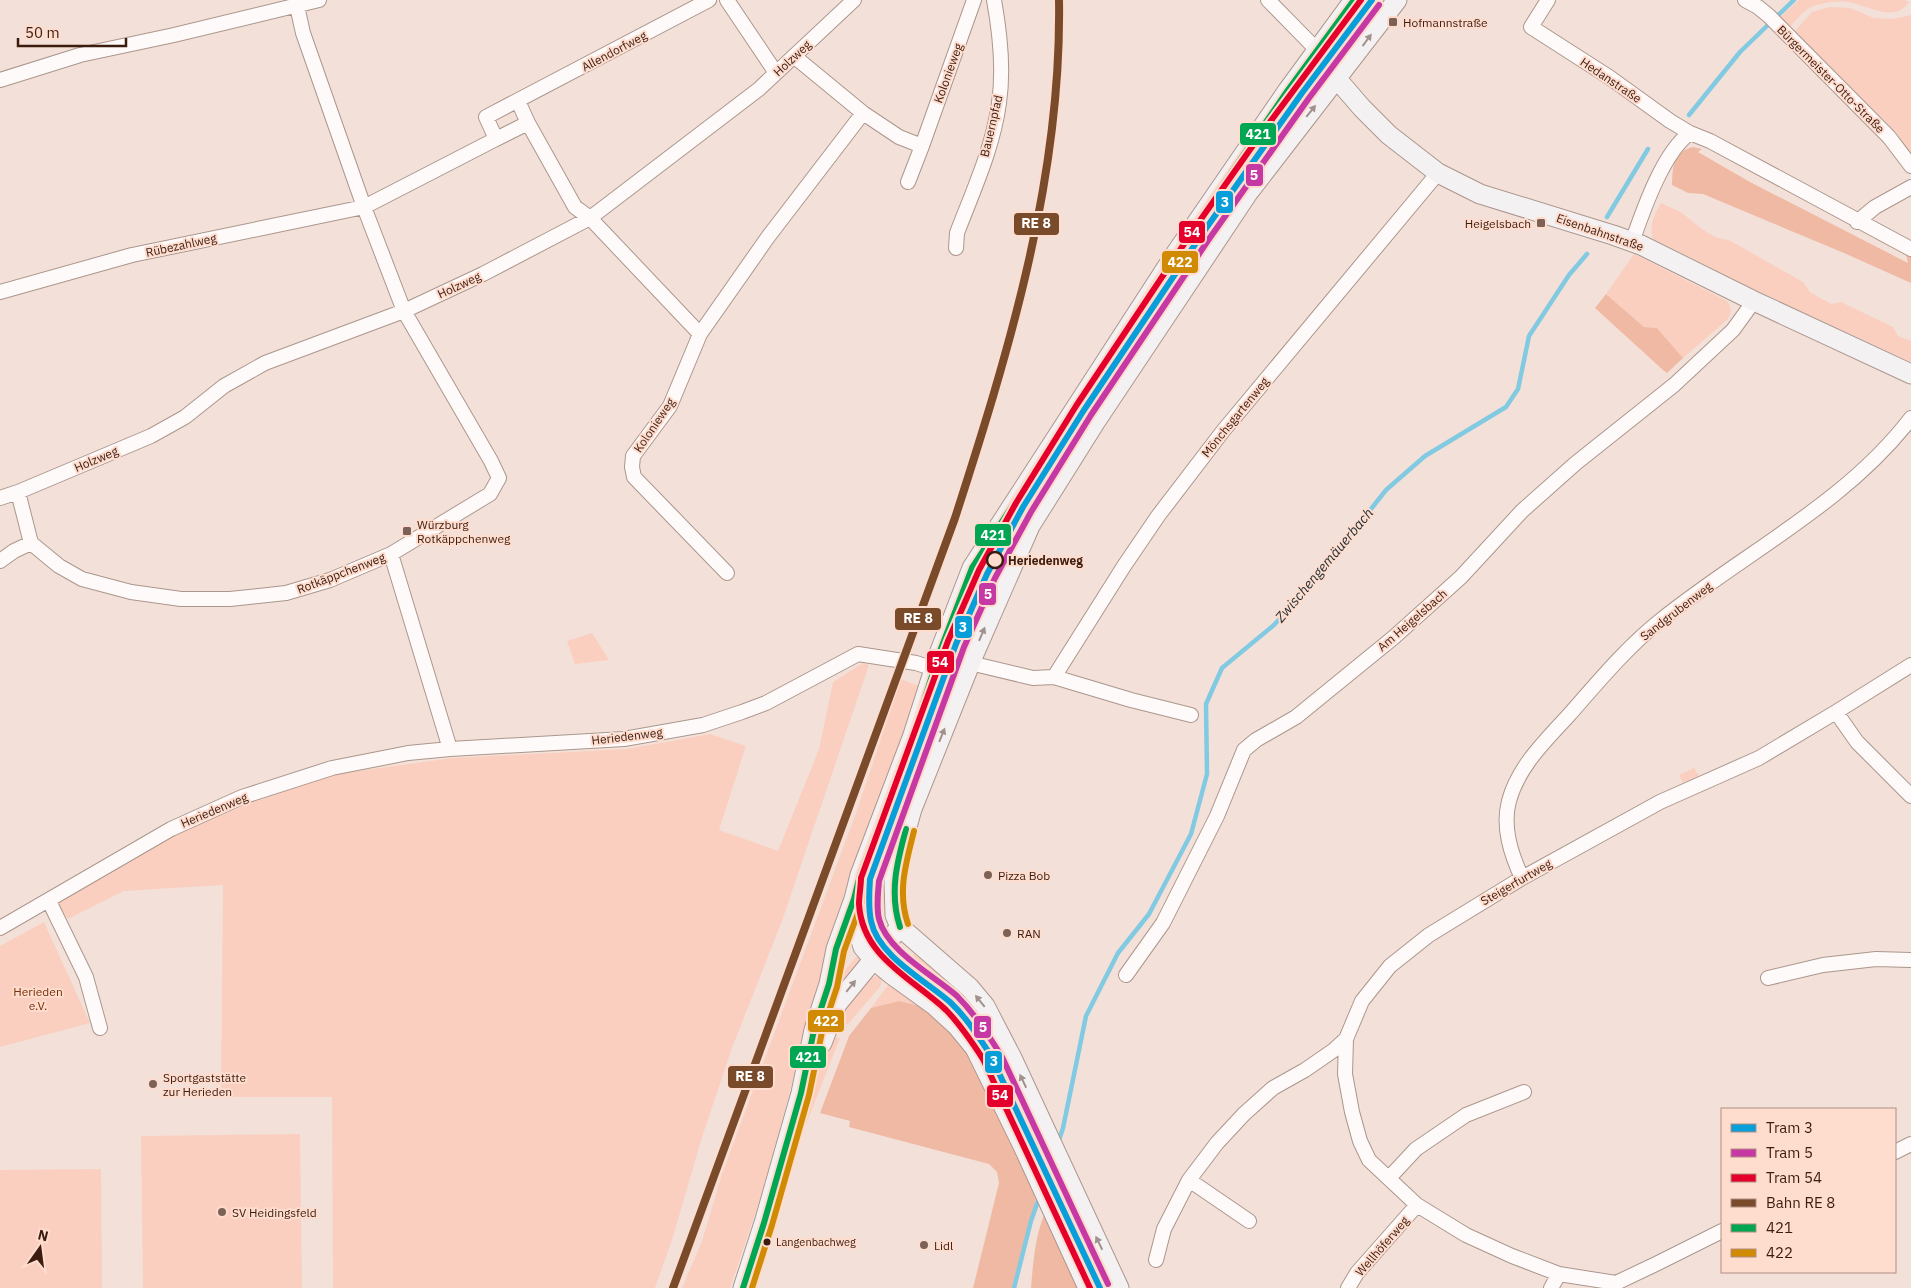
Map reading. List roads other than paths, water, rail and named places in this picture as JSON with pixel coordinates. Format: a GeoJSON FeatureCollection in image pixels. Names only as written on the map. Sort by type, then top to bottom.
{"type":"FeatureCollection","features":[{"type":"Feature","properties":{"kind":"main road"},"geometry":{"type":"LineString","coordinates":[[743,1288],[762,1229],[800,1093],[814,1030],[829,984],[836,949],[854,899],[860,875],[913,735],[965,582],[980,555],[1176,253],[1354,0]]}},
{"type":"Feature","properties":{"kind":"main road"},"geometry":{"type":"LineString","coordinates":[[1118,1288],[1041,1119],[985,1006],[970,988],[900,927],[895,915],[894,883],[896,866],[912,809],[1030,526],[1096,421],[1248,193],[1397,0]]}},
{"type":"Feature","properties":{"kind":"main road","name":"Eisenbahnstraße"},"geometry":{"type":"LineString","coordinates":[[1317,50],[1337,79],[1362,108],[1389,135],[1438,173],[1480,194],[1613,234],[1632,242],[1911,374]]}},
{"type":"Feature","properties":{"kind":"main road"},"geometry":{"type":"LineString","coordinates":[[854,899],[855,921],[868,953],[934,1004],[957,1026],[974,1048],[1023,1146],[1088,1288]]}},
{"type":"Feature","properties":{"kind":"main road"},"geometry":{"type":"LineString","coordinates":[[800,1093],[837,1004],[868,953],[900,927]]}},
{"type":"Feature","properties":{"kind":"main road"},"geometry":{"type":"LineString","coordinates":[[829,984],[843,962],[853,952],[868,953]]}},
{"type":"Feature","properties":{"kind":"street"},"geometry":{"type":"LineString","coordinates":[[0,80],[80,54],[319,0]]}},
{"type":"Feature","properties":{"kind":"street","name":"Allendorfweg"},"geometry":{"type":"LineString","coordinates":[[496,139],[486,117],[709,0]]}},
{"type":"Feature","properties":{"kind":"street"},"geometry":{"type":"LineString","coordinates":[[727,0],[776,73]]}},
{"type":"Feature","properties":{"kind":"street","name":"Holzweg"},"geometry":{"type":"LineString","coordinates":[[0,498],[152,436],[186,416],[224,386],[265,363],[404,311],[483,274],[590,218],[755,92],[795,57],[854,0]]}},
{"type":"Feature","properties":{"kind":"street","name":"Kolonieweg"},"geometry":{"type":"LineString","coordinates":[[908,182],[974,0]]}},
{"type":"Feature","properties":{"kind":"street","name":"Bauernpfad"},"geometry":{"type":"LineString","coordinates":[[956,248],[957,234],[988,149],[999,102],[1001,57],[994,0]]}},
{"type":"Feature","properties":{"kind":"street"},"geometry":{"type":"LineString","coordinates":[[1268,0],[1317,50]]}},
{"type":"Feature","properties":{"kind":"street","name":"Hedanstraße"},"geometry":{"type":"LineString","coordinates":[[1548,0],[1531,28],[1609,77],[1690,133],[1911,249]]}},
{"type":"Feature","properties":{"kind":"street","name":"Bürgermeister-Otto-Straße"},"geometry":{"type":"LineString","coordinates":[[1745,0],[1758,7],[1772,19],[1889,137],[1911,166]]}},
{"type":"Feature","properties":{"kind":"street"},"geometry":{"type":"LineString","coordinates":[[297,6],[303,33],[364,208],[404,311]]}},
{"type":"Feature","properties":{"kind":"street"},"geometry":{"type":"LineString","coordinates":[[795,57],[863,113],[899,137],[922,146]]}},
{"type":"Feature","properties":{"kind":"street"},"geometry":{"type":"LineString","coordinates":[[518,101],[528,123],[575,207],[590,218],[700,334]]}},
{"type":"Feature","properties":{"kind":"street","name":"Kolonieweg"},"geometry":{"type":"LineString","coordinates":[[727,573],[634,476],[632,467],[633,456],[670,406],[700,334],[768,237],[863,113]]}},
{"type":"Feature","properties":{"kind":"street"},"geometry":{"type":"LineString","coordinates":[[364,208],[528,123]]}},
{"type":"Feature","properties":{"kind":"street"},"geometry":{"type":"LineString","coordinates":[[1632,242],[1643,211],[1675,146],[1690,133]]}},
{"type":"Feature","properties":{"kind":"street","name":"Mönchsgartenweg"},"geometry":{"type":"LineString","coordinates":[[1054,677],[1158,516],[1229,424],[1438,173]]}},
{"type":"Feature","properties":{"kind":"street"},"geometry":{"type":"LineString","coordinates":[[1857,222],[1875,207],[1911,187]]}},
{"type":"Feature","properties":{"kind":"street","name":"Rübezahlweg"},"geometry":{"type":"LineString","coordinates":[[0,292],[132,255],[364,208]]}},
{"type":"Feature","properties":{"kind":"street","name":"Am Heigelsbach"},"geometry":{"type":"LineString","coordinates":[[1126,975],[1163,923],[1217,816],[1244,750],[1256,740],[1296,717],[1393,638],[1461,577],[1522,511],[1576,463],[1674,385],[1733,330],[1754,301]]}},
{"type":"Feature","properties":{"kind":"street","name":"Rotkäppchenweg"},"geometry":{"type":"LineString","coordinates":[[31,543],[59,566],[82,579],[132,592],[181,598],[230,599],[286,593],[330,580],[391,554],[490,494],[499,478],[486,452],[404,311]]}},
{"type":"Feature","properties":{"kind":"street","name":"Sandgrubenweg"},"geometry":{"type":"LineString","coordinates":[[1522,878],[1516,865],[1508,836],[1507,819],[1509,803],[1515,783],[1525,765],[1597,683],[1659,621],[1770,542],[1856,477],[1903,429],[1911,418]]}},
{"type":"Feature","properties":{"kind":"street"},"geometry":{"type":"LineString","coordinates":[[0,561],[14,551],[31,543],[18,492]]}},
{"type":"Feature","properties":{"kind":"street"},"geometry":{"type":"LineString","coordinates":[[391,554],[450,749]]}},
{"type":"Feature","properties":{"kind":"street","name":"Heriedenweg"},"geometry":{"type":"LineString","coordinates":[[0,928],[171,829],[242,797],[332,768],[408,754],[450,749],[624,739],[703,725],[766,702],[858,654],[916,663],[935,669],[968,671]]}},
{"type":"Feature","properties":{"kind":"street","name":"Steigerfurtweg"},"geometry":{"type":"LineString","coordinates":[[1156,1260],[1164,1229],[1189,1180],[1217,1142],[1273,1088],[1305,1070],[1334,1050],[1346,1039],[1362,1001],[1390,966],[1429,935],[1522,878],[1660,802],[1759,758],[1911,665]]}},
{"type":"Feature","properties":{"kind":"street"},"geometry":{"type":"LineString","coordinates":[[968,671],[1033,678],[1054,677],[1191,715]]}},
{"type":"Feature","properties":{"kind":"street"},"geometry":{"type":"LineString","coordinates":[[1836,712],[1857,742],[1911,796]]}},
{"type":"Feature","properties":{"kind":"street"},"geometry":{"type":"LineString","coordinates":[[48,901],[86,977],[100,1028]]}},
{"type":"Feature","properties":{"kind":"street"},"geometry":{"type":"LineString","coordinates":[[1768,978],[1823,965],[1876,959],[1911,960]]}},
{"type":"Feature","properties":{"kind":"street"},"geometry":{"type":"LineString","coordinates":[[1346,1039],[1345,1074],[1352,1112],[1360,1141],[1368,1160],[1417,1205],[1466,1235],[1512,1256],[1559,1274],[1616,1283],[1721,1231]]}},
{"type":"Feature","properties":{"kind":"street"},"geometry":{"type":"LineString","coordinates":[[1388,1178],[1416,1149],[1466,1115],[1524,1092]]}},
{"type":"Feature","properties":{"kind":"street"},"geometry":{"type":"LineString","coordinates":[[1896,1152],[1911,1144]]}},
{"type":"Feature","properties":{"kind":"street"},"geometry":{"type":"LineString","coordinates":[[1189,1180],[1249,1221]]}},
{"type":"Feature","properties":{"kind":"street","name":"Wellhöferweg"},"geometry":{"type":"LineString","coordinates":[[1348,1288],[1357,1272],[1417,1205]]}},
{"type":"Feature","properties":{"kind":"street"},"geometry":{"type":"LineString","coordinates":[[1551,1288],[1559,1274]]}},
{"type":"Feature","properties":{"kind":"waterway","name":"Zwischengemäuerbach"},"geometry":{"type":"LineString","coordinates":[[1689,115],[1740,52],[1794,0]]}},
{"type":"Feature","properties":{"kind":"waterway","name":"Zwischengemäuerbach"},"geometry":{"type":"LineString","coordinates":[[1607,217],[1648,149]]}},
{"type":"Feature","properties":{"kind":"waterway","name":"Zwischengemäuerbach"},"geometry":{"type":"LineString","coordinates":[[1058,1143],[1063,1128],[1086,1016],[1118,953],[1149,914],[1191,834],[1207,774],[1206,704],[1222,668],[1274,625],[1315,580],[1386,490],[1425,456],[1506,407],[1518,389],[1529,336],[1569,275],[1587,254]]}},
{"type":"Feature","properties":{"kind":"waterway","name":"Zwischengemäuerbach"},"geometry":{"type":"LineString","coordinates":[[1045,1181],[1052,1160]]}},
{"type":"Feature","properties":{"kind":"waterway","name":"Zwischengemäuerbach"},"geometry":{"type":"LineString","coordinates":[[1014,1288],[1031,1221],[1040,1195]]}},
{"type":"Feature","properties":{"kind":"tram line","name":"54"},"geometry":{"type":"LineString","coordinates":[[1090,1288],[983,1059],[966,1033],[951,1015],[933,998],[891,965],[869,938],[862,922],[859,904],[861,878],[948,641],[979,570],[1016,503],[1076,406],[1194,229],[1261,134],[1361,0]]}},
{"type":"Feature","properties":{"kind":"tram line","name":"3"},"geometry":{"type":"LineString","coordinates":[[1100,1288],[990,1054],[956,1008],[892,956],[875,934],[869,910],[870,879],[956,644],[987,574],[1023,507],[1084,410],[1202,234],[1302,93],[1372,0]]}},
{"type":"Feature","properties":{"kind":"tram line","name":"5"},"geometry":{"type":"LineString","coordinates":[[1108,1284],[1002,1057],[987,1033],[957,996],[912,962],[891,942],[884,931],[879,919],[877,900],[879,881],[964,647],[995,578],[1031,512],[1091,415],[1209,239],[1309,98],[1379,5]]}},
{"type":"Feature","properties":{"kind":"tram line"},"geometry":{"type":"LineString","coordinates":[[914,757],[934,719]]}},
{"type":"Feature","properties":{"kind":"place","name":"Hofmannstraße"},"geometry":{"type":"Point","coordinates":[1393,22]}},
{"type":"Feature","properties":{"kind":"place","name":"Heigelsbach"},"geometry":{"type":"Point","coordinates":[1541,223]}},
{"type":"Feature","properties":{"kind":"place","name":"Würzburg Rotkäppchenweg"},"geometry":{"type":"Point","coordinates":[407,531]}},
{"type":"Feature","properties":{"kind":"place","name":"Heriedenweg"},"geometry":{"type":"Point","coordinates":[995,560]}},
{"type":"Feature","properties":{"kind":"place","name":"Pizza Bob"},"geometry":{"type":"Point","coordinates":[988,875]}},
{"type":"Feature","properties":{"kind":"place","name":"RAN"},"geometry":{"type":"Point","coordinates":[1007,933]}},
{"type":"Feature","properties":{"kind":"place","name":"Sportgaststätte zur Herieden"},"geometry":{"type":"Point","coordinates":[153,1084]}},
{"type":"Feature","properties":{"kind":"place","name":"SV Heidingsfeld"},"geometry":{"type":"Point","coordinates":[222,1212]}},
{"type":"Feature","properties":{"kind":"place","name":"Langenbachweg"},"geometry":{"type":"Point","coordinates":[767,1242]}},
{"type":"Feature","properties":{"kind":"place","name":"Lidl"},"geometry":{"type":"Point","coordinates":[924,1245]}},
{"type":"Feature","properties":{"kind":"park label","name":"Herieden e.V."},"geometry":{"type":"Point","coordinates":[38,998]}}]}
